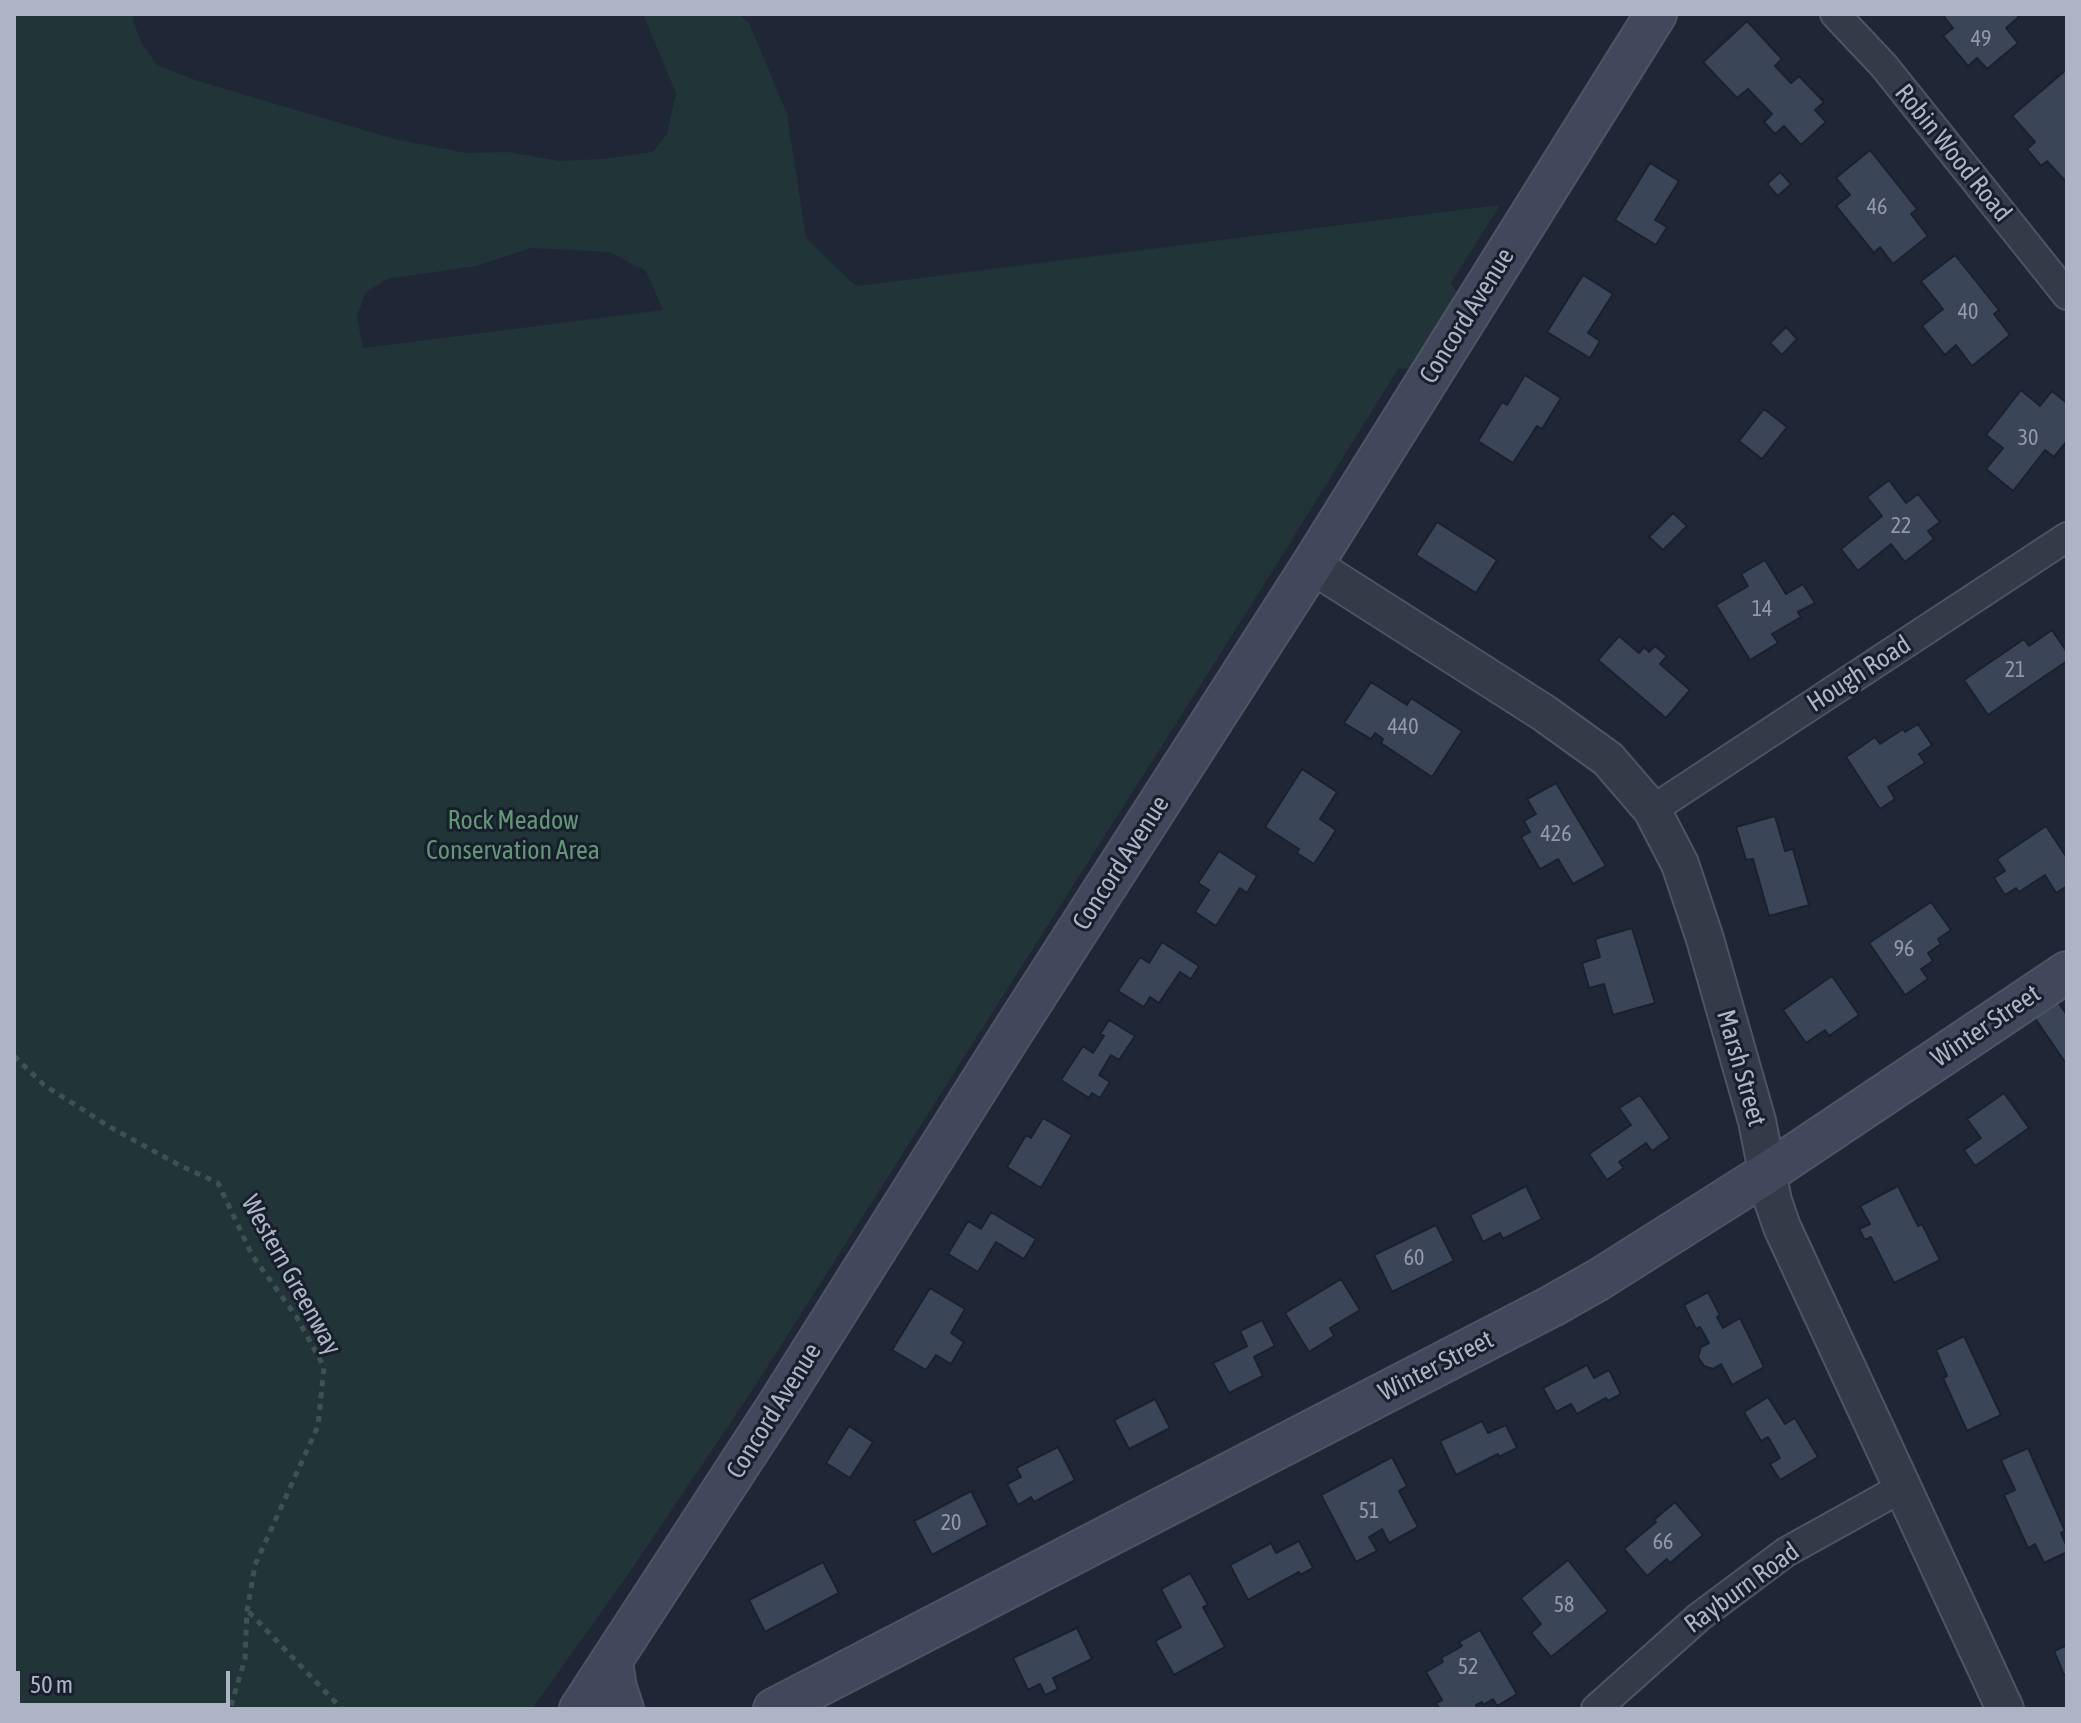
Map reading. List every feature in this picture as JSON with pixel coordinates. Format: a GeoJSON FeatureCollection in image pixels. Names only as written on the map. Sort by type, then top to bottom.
{"type":"FeatureCollection","features":[{"type":"Feature","properties":{"kind":"main road","name":"Concord Avenue"},"geometry":{"type":"LineString","coordinates":[[580,1709],[747,1455],[1008,1039],[1312,565],[1656,14]]}},
{"type":"Feature","properties":{"kind":"main road","name":"Winter Street"},"geometry":{"type":"LineString","coordinates":[[774,1709],[1552,1306],[1767,1173],[2067,972]]}},
{"type":"Feature","properties":{"kind":"main road"},"geometry":{"type":"LineString","coordinates":[[612,1662],[623,1709]]}},
{"type":"Feature","properties":{"kind":"street","name":"Robin Wood Road"},"geometry":{"type":"LineString","coordinates":[[1835,14],[1884,66],[2067,295]]}},
{"type":"Feature","properties":{"kind":"street","name":"Hough Road"},"geometry":{"type":"LineString","coordinates":[[1652,810],[2067,537]]}},
{"type":"Feature","properties":{"kind":"street","name":"Marsh Street"},"geometry":{"type":"LineString","coordinates":[[1312,565],[1557,722],[1608,759],[1652,810],[1680,864],[1705,939],[1757,1121],[1773,1201],[1782,1227],[2005,1709]]}},
{"type":"Feature","properties":{"kind":"street","name":"Rayburn Road"},"geometry":{"type":"LineString","coordinates":[[1596,1709],[1699,1617],[1786,1552],[1903,1487]]}},
{"type":"Feature","properties":{"kind":"path","name":"Western Greenway"},"geometry":{"type":"LineString","coordinates":[[14,1056],[44,1085],[110,1127],[218,1183],[252,1255],[296,1316],[324,1367],[318,1426],[255,1565],[247,1611],[245,1659],[230,1709]]}},
{"type":"Feature","properties":{"kind":"path"},"geometry":{"type":"LineString","coordinates":[[247,1611],[342,1709]]}},
{"type":"Feature","properties":{"kind":"green space","name":"Rock Meadow Conservation Area"},"geometry":{"type":"Polygon","coordinates":[[[14,14],[134,14],[133,21],[142,44],[157,65],[198,81],[394,139],[466,153],[508,152],[559,161],[653,152],[667,134],[676,93],[643,14],[739,14],[749,23],[787,114],[806,238],[857,286],[1500,205],[1451,283],[1476,323],[1449,364],[1398,369],[757,1383],[627,1576],[532,1709],[14,1709],[14,14]],[[531,248],[476,266],[387,279],[365,293],[357,317],[363,348],[663,310],[646,271],[609,252],[531,248]]]}},
{"type":"Feature","properties":{"kind":"building"},"geometry":{"type":"Polygon","coordinates":[[[1942,14],[2016,14],[2019,17],[2006,28],[2018,43],[1987,69],[1977,58],[1968,66],[1943,36],[1953,28],[1942,14]]]}},
{"type":"Feature","properties":{"kind":"building"},"geometry":{"type":"Polygon","coordinates":[[[1747,21],[1782,59],[1775,66],[1791,83],[1799,76],[1824,102],[1815,110],[1826,122],[1801,145],[1784,126],[1775,134],[1764,122],[1772,114],[1748,89],[1737,98],[1703,62],[1747,21]]]}},
{"type":"Feature","properties":{"kind":"building"},"geometry":{"type":"Polygon","coordinates":[[[2067,69],[2067,183],[2047,161],[2041,166],[2027,149],[2035,142],[2012,116],[2067,69]]]}},
{"type":"Feature","properties":{"kind":"building"},"geometry":{"type":"Polygon","coordinates":[[[1870,150],[1917,209],[1911,214],[1928,236],[1893,264],[1880,247],[1874,253],[1836,206],[1850,195],[1836,178],[1870,150]]]}},
{"type":"Feature","properties":{"kind":"building"},"geometry":{"type":"Polygon","coordinates":[[[1650,163],[1679,181],[1655,220],[1667,227],[1656,245],[1615,220],[1650,163]]]}},
{"type":"Feature","properties":{"kind":"building"},"geometry":{"type":"Polygon","coordinates":[[[1780,172],[1791,184],[1778,196],[1767,184],[1780,172]]]}},
{"type":"Feature","properties":{"kind":"building"},"geometry":{"type":"Polygon","coordinates":[[[1955,255],[1999,310],[1994,314],[2010,335],[1972,366],[1956,345],[1945,355],[1922,326],[1943,309],[1921,281],[1955,255]]]}},
{"type":"Feature","properties":{"kind":"building"},"geometry":{"type":"Polygon","coordinates":[[[1583,275],[1613,294],[1588,333],[1600,341],[1590,358],[1547,332],[1583,275]]]}},
{"type":"Feature","properties":{"kind":"building"},"geometry":{"type":"Polygon","coordinates":[[[1786,327],[1797,339],[1782,355],[1770,343],[1786,327]]]}},
{"type":"Feature","properties":{"kind":"building"},"geometry":{"type":"Polygon","coordinates":[[[1525,375],[1561,398],[1542,429],[1537,426],[1513,463],[1478,441],[1502,402],[1507,405],[1525,375]]]}},
{"type":"Feature","properties":{"kind":"building"},"geometry":{"type":"Polygon","coordinates":[[[2021,390],[2040,406],[2052,391],[2067,403],[2067,441],[2054,457],[2045,450],[2013,491],[1986,469],[2003,448],[1986,435],[2021,390]]]}},
{"type":"Feature","properties":{"kind":"building"},"geometry":{"type":"Polygon","coordinates":[[[1764,409],[1787,427],[1762,459],[1739,441],[1764,409]]]}},
{"type":"Feature","properties":{"kind":"building"},"geometry":{"type":"Polygon","coordinates":[[[1889,480],[1906,503],[1918,494],[1940,522],[1928,531],[1934,539],[1905,562],[1891,544],[1858,571],[1841,549],[1882,516],[1867,497],[1889,480]]]}},
{"type":"Feature","properties":{"kind":"building"},"geometry":{"type":"Polygon","coordinates":[[[1673,513],[1687,526],[1663,550],[1649,537],[1673,513]]]}},
{"type":"Feature","properties":{"kind":"building"},"geometry":{"type":"Polygon","coordinates":[[[1437,522],[1497,560],[1476,593],[1416,555],[1437,522]]]}},
{"type":"Feature","properties":{"kind":"building"},"geometry":{"type":"Polygon","coordinates":[[[1765,560],[1786,594],[1803,584],[1815,603],[1798,612],[1801,617],[1772,634],[1778,643],[1750,660],[1716,605],[1748,586],[1741,574],[1765,560]]]}},
{"type":"Feature","properties":{"kind":"building"},"geometry":{"type":"Polygon","coordinates":[[[2052,630],[2067,652],[2067,661],[1988,715],[1964,680],[2024,639],[2029,646],[2052,630]]]}},
{"type":"Feature","properties":{"kind":"building"},"geometry":{"type":"Polygon","coordinates":[[[1619,636],[1639,653],[1644,647],[1649,652],[1655,646],[1667,656],[1660,664],[1690,690],[1666,718],[1598,660],[1619,636]]]}},
{"type":"Feature","properties":{"kind":"building"},"geometry":{"type":"Polygon","coordinates":[[[1371,682],[1407,705],[1411,698],[1462,731],[1432,777],[1381,743],[1383,739],[1375,733],[1371,739],[1344,723],[1371,682]]]}},
{"type":"Feature","properties":{"kind":"building"},"geometry":{"type":"Polygon","coordinates":[[[1918,724],[1932,745],[1919,754],[1925,763],[1888,787],[1895,799],[1880,809],[1846,757],[1875,737],[1880,744],[1903,729],[1905,732],[1918,724]]]}},
{"type":"Feature","properties":{"kind":"building"},"geometry":{"type":"Polygon","coordinates":[[[1302,769],[1337,792],[1320,819],[1336,830],[1314,864],[1297,853],[1299,849],[1265,827],[1302,769]]]}},
{"type":"Feature","properties":{"kind":"building"},"geometry":{"type":"Polygon","coordinates":[[[1556,783],[1606,866],[1573,884],[1558,859],[1540,869],[1521,837],[1530,832],[1524,821],[1536,814],[1527,799],[1556,783]]]}},
{"type":"Feature","properties":{"kind":"building"},"geometry":{"type":"Polygon","coordinates":[[[1775,816],[1785,851],[1793,849],[1809,905],[1769,916],[1753,859],[1746,860],[1736,827],[1775,816]]]}},
{"type":"Feature","properties":{"kind":"building"},"geometry":{"type":"Polygon","coordinates":[[[2046,826],[2067,858],[2067,886],[2056,893],[2045,875],[2019,892],[2016,888],[2005,895],[1994,878],[2005,871],[1997,859],[2046,826]]]}},
{"type":"Feature","properties":{"kind":"building"},"geometry":{"type":"Polygon","coordinates":[[[1219,851],[1257,876],[1247,893],[1240,888],[1216,926],[1195,912],[1209,890],[1198,883],[1219,851]]]}},
{"type":"Feature","properties":{"kind":"building"},"geometry":{"type":"Polygon","coordinates":[[[1931,902],[1951,930],[1938,939],[1941,944],[1928,953],[1933,961],[1921,969],[1928,979],[1905,995],[1869,943],[1931,902]]]}},
{"type":"Feature","properties":{"kind":"building"},"geometry":{"type":"Polygon","coordinates":[[[1632,928],[1655,1003],[1613,1015],[1604,984],[1589,988],[1582,963],[1600,957],[1595,939],[1632,928]]]}},
{"type":"Feature","properties":{"kind":"building"},"geometry":{"type":"Polygon","coordinates":[[[1162,942],[1199,966],[1191,979],[1180,972],[1159,1003],[1150,997],[1144,1007],[1118,991],[1140,957],[1149,963],[1162,942]]]}},
{"type":"Feature","properties":{"kind":"building"},"geometry":{"type":"Polygon","coordinates":[[[1832,976],[1859,1015],[1829,1036],[1825,1030],[1806,1043],[1783,1010],[1832,976]]]}},
{"type":"Feature","properties":{"kind":"building"},"geometry":{"type":"Polygon","coordinates":[[[2053,995],[2067,1015],[2067,1065],[2030,1011],[2053,995]]]}},
{"type":"Feature","properties":{"kind":"building"},"geometry":{"type":"Polygon","coordinates":[[[1109,1020],[1135,1036],[1119,1060],[1111,1055],[1099,1075],[1110,1082],[1100,1098],[1092,1093],[1089,1098],[1061,1080],[1083,1046],[1093,1053],[1104,1036],[1100,1034],[1109,1020]]]}},
{"type":"Feature","properties":{"kind":"building"},"geometry":{"type":"Polygon","coordinates":[[[2004,1093],[2029,1128],[1975,1166],[1964,1150],[1981,1138],[1967,1119],[2004,1093]]]}},
{"type":"Feature","properties":{"kind":"building"},"geometry":{"type":"Polygon","coordinates":[[[1640,1095],[1670,1138],[1652,1151],[1646,1143],[1619,1162],[1624,1168],[1607,1180],[1589,1154],[1631,1125],[1619,1108],[1640,1095]]]}},
{"type":"Feature","properties":{"kind":"building"},"geometry":{"type":"Polygon","coordinates":[[[1043,1118],[1072,1135],[1041,1188],[1007,1167],[1026,1135],[1031,1138],[1043,1118]]]}},
{"type":"Feature","properties":{"kind":"building"},"geometry":{"type":"Polygon","coordinates":[[[1526,1186],[1542,1219],[1503,1239],[1500,1233],[1483,1242],[1470,1215],[1526,1186]]]}},
{"type":"Feature","properties":{"kind":"building"},"geometry":{"type":"Polygon","coordinates":[[[1898,1186],[1940,1260],[1894,1283],[1871,1237],[1865,1240],[1859,1229],[1870,1224],[1860,1206],[1898,1186]]]}},
{"type":"Feature","properties":{"kind":"building"},"geometry":{"type":"Polygon","coordinates":[[[991,1212],[1036,1239],[1024,1259],[996,1242],[978,1272],[948,1254],[968,1221],[981,1229],[991,1212]]]}},
{"type":"Feature","properties":{"kind":"building"},"geometry":{"type":"Polygon","coordinates":[[[1436,1225],[1454,1261],[1392,1292],[1374,1255],[1436,1225]]]}},
{"type":"Feature","properties":{"kind":"building"},"geometry":{"type":"Polygon","coordinates":[[[1341,1279],[1360,1310],[1330,1328],[1334,1336],[1309,1352],[1285,1313],[1341,1279]]]}},
{"type":"Feature","properties":{"kind":"building"},"geometry":{"type":"Polygon","coordinates":[[[930,1288],[965,1309],[951,1333],[964,1342],[951,1364],[936,1355],[926,1370],[892,1350],[930,1288]]]}},
{"type":"Feature","properties":{"kind":"building"},"geometry":{"type":"Polygon","coordinates":[[[1708,1292],[1723,1328],[1740,1318],[1764,1367],[1732,1385],[1721,1364],[1713,1369],[1704,1366],[1698,1357],[1701,1347],[1709,1343],[1700,1327],[1696,1329],[1684,1305],[1708,1292]]]}},
{"type":"Feature","properties":{"kind":"building"},"geometry":{"type":"Polygon","coordinates":[[[1262,1320],[1275,1346],[1254,1357],[1263,1376],[1229,1393],[1213,1363],[1247,1346],[1240,1331],[1262,1320]]]}},
{"type":"Feature","properties":{"kind":"building"},"geometry":{"type":"Polygon","coordinates":[[[1964,1336],[2001,1415],[1967,1431],[1943,1378],[1947,1376],[1936,1350],[1964,1336]]]}},
{"type":"Feature","properties":{"kind":"building"},"geometry":{"type":"Polygon","coordinates":[[[1587,1365],[1594,1378],[1609,1370],[1621,1394],[1608,1401],[1606,1398],[1577,1414],[1571,1404],[1556,1412],[1543,1388],[1587,1365]]]}},
{"type":"Feature","properties":{"kind":"building"},"geometry":{"type":"Polygon","coordinates":[[[1768,1397],[1785,1424],[1795,1418],[1818,1457],[1780,1480],[1770,1464],[1780,1458],[1768,1437],[1761,1441],[1744,1412],[1768,1397]]]}},
{"type":"Feature","properties":{"kind":"building"},"geometry":{"type":"Polygon","coordinates":[[[1155,1399],[1170,1428],[1129,1449],[1114,1420],[1155,1399]]]}},
{"type":"Feature","properties":{"kind":"building"},"geometry":{"type":"Polygon","coordinates":[[[1482,1421],[1488,1433],[1506,1425],[1517,1448],[1456,1475],[1440,1441],[1482,1421]]]}},
{"type":"Feature","properties":{"kind":"building"},"geometry":{"type":"Polygon","coordinates":[[[849,1426],[873,1442],[850,1478],[826,1463],[849,1426]]]}},
{"type":"Feature","properties":{"kind":"building"},"geometry":{"type":"Polygon","coordinates":[[[1058,1447],[1075,1480],[1034,1502],[1031,1497],[1018,1505],[1007,1484],[1021,1477],[1016,1468],[1058,1447]]]}},
{"type":"Feature","properties":{"kind":"building"},"geometry":{"type":"Polygon","coordinates":[[[2028,1448],[2065,1531],[2061,1533],[2067,1552],[2044,1563],[2035,1544],[2028,1548],[2004,1495],[2015,1490],[2001,1460],[2028,1448]]]}},
{"type":"Feature","properties":{"kind":"building"},"geometry":{"type":"Polygon","coordinates":[[[1392,1457],[1407,1486],[1399,1491],[1418,1527],[1389,1543],[1382,1529],[1369,1537],[1377,1551],[1356,1562],[1321,1495],[1392,1457]]]}},
{"type":"Feature","properties":{"kind":"building"},"geometry":{"type":"Polygon","coordinates":[[[971,1491],[988,1525],[932,1555],[914,1521],[971,1491]]]}},
{"type":"Feature","properties":{"kind":"building"},"geometry":{"type":"Polygon","coordinates":[[[1675,1502],[1703,1535],[1670,1563],[1667,1559],[1647,1576],[1624,1549],[1675,1502]]]}},
{"type":"Feature","properties":{"kind":"building"},"geometry":{"type":"Polygon","coordinates":[[[1299,1541],[1313,1568],[1300,1575],[1299,1572],[1248,1600],[1230,1565],[1271,1543],[1276,1553],[1299,1541]]]}},
{"type":"Feature","properties":{"kind":"building"},"geometry":{"type":"Polygon","coordinates":[[[1568,1560],[1608,1611],[1551,1657],[1531,1633],[1541,1624],[1521,1598],[1568,1560]]]}},
{"type":"Feature","properties":{"kind":"building"},"geometry":{"type":"Polygon","coordinates":[[[823,1562],[839,1593],[765,1632],[749,1600],[823,1562]]]}},
{"type":"Feature","properties":{"kind":"building"},"geometry":{"type":"Polygon","coordinates":[[[1190,1573],[1208,1605],[1203,1607],[1225,1647],[1174,1675],[1155,1641],[1181,1627],[1161,1589],[1190,1573]]]}},
{"type":"Feature","properties":{"kind":"building"},"geometry":{"type":"Polygon","coordinates":[[[1077,1628],[1092,1659],[1053,1678],[1058,1689],[1045,1695],[1040,1684],[1028,1690],[1013,1658],[1077,1628]]]}},
{"type":"Feature","properties":{"kind":"building"},"geometry":{"type":"Polygon","coordinates":[[[1480,1630],[1517,1694],[1497,1706],[1493,1699],[1476,1705],[1478,1709],[1440,1709],[1436,1703],[1442,1700],[1426,1672],[1443,1662],[1441,1658],[1462,1646],[1459,1642],[1480,1630]]]}},
{"type":"Feature","properties":{"kind":"building"},"geometry":{"type":"Polygon","coordinates":[[[2067,1645],[2067,1673],[2064,1675],[2054,1651],[2067,1645]]]}}]}
